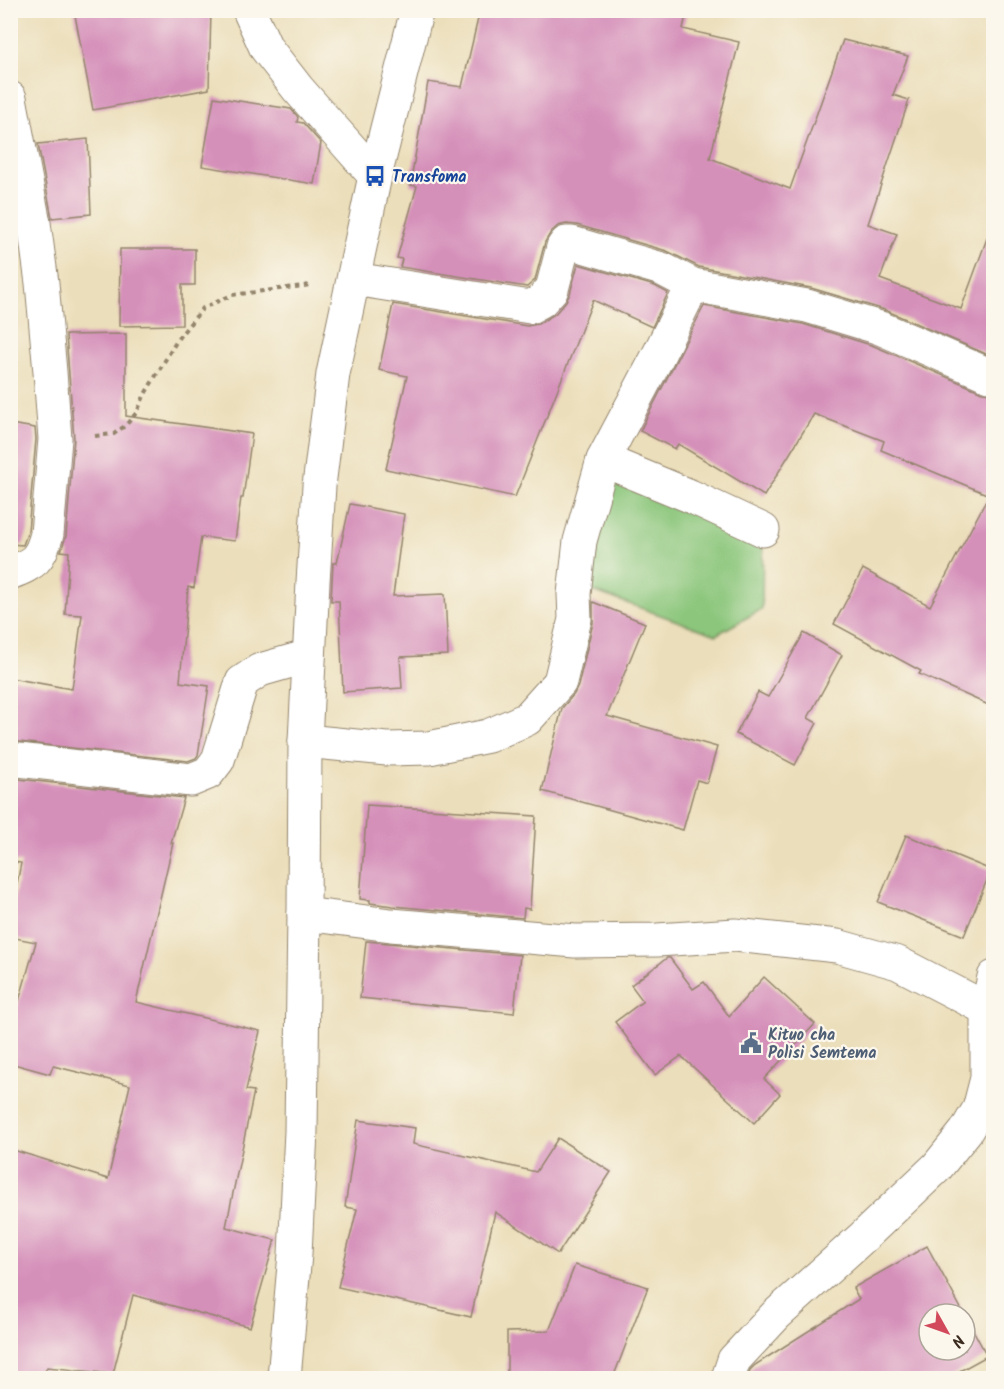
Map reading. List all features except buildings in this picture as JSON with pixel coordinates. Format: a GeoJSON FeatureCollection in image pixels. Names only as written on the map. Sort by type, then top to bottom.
{"type":"FeatureCollection","features":[{"type":"Feature","properties":{"kind":"street"},"geometry":{"type":"LineString","coordinates":[[249,10],[266,48],[298,89],[375,176]]}},
{"type":"Feature","properties":{"kind":"street"},"geometry":{"type":"LineString","coordinates":[[284,1378],[296,1254],[301,1131],[305,741],[320,486],[331,386],[375,176],[417,10]]}},
{"type":"Feature","properties":{"kind":"street"},"geometry":{"type":"LineString","coordinates":[[10,98],[34,223],[42,283],[55,439],[44,548],[37,560],[10,573]]}},
{"type":"Feature","properties":{"kind":"street"},"geometry":{"type":"LineString","coordinates":[[354,279],[530,307],[541,301],[552,289],[563,247],[566,243],[572,243],[662,269],[693,285],[807,306],[880,328],[989,375]]}},
{"type":"Feature","properties":{"kind":"street"},"geometry":{"type":"LineString","coordinates":[[305,741],[387,749],[429,748],[488,736],[527,718],[560,682],[575,620],[574,594],[580,541],[603,460],[693,285]]}},
{"type":"Feature","properties":{"kind":"street"},"geometry":{"type":"LineString","coordinates":[[603,460],[690,496],[763,530]]}},
{"type":"Feature","properties":{"kind":"street"},"geometry":{"type":"LineString","coordinates":[[10,759],[191,780],[208,773],[218,760],[242,682],[260,670],[309,656]]}},
{"type":"Feature","properties":{"kind":"street"},"geometry":{"type":"LineString","coordinates":[[304,914],[391,925],[575,941],[657,940],[735,935],[837,946],[898,963],[987,1009]]}},
{"type":"Feature","properties":{"kind":"street"},"geometry":{"type":"LineString","coordinates":[[728,1378],[734,1360],[776,1315],[937,1167],[966,1131],[979,1109],[987,1078],[987,1009],[993,978]]}},
{"type":"Feature","properties":{"kind":"path"},"geometry":{"type":"LineString","coordinates":[[55,439],[114,434],[126,425],[137,412],[145,394],[180,337],[203,308],[232,295],[354,279]]}},
{"type":"Feature","properties":{"kind":"green space"},"geometry":{"type":"Polygon","coordinates":[[[600,448],[763,538],[762,609],[716,635],[579,586],[600,448]]]}},
{"type":"Feature","properties":{"kind":"place","name":"Transfoma"},"geometry":{"type":"Point","coordinates":[375,176]}},
{"type":"Feature","properties":{"kind":"place","name":"Kituo cha Polisi Semtema"},"geometry":{"type":"Point","coordinates":[751,1043]}}]}
